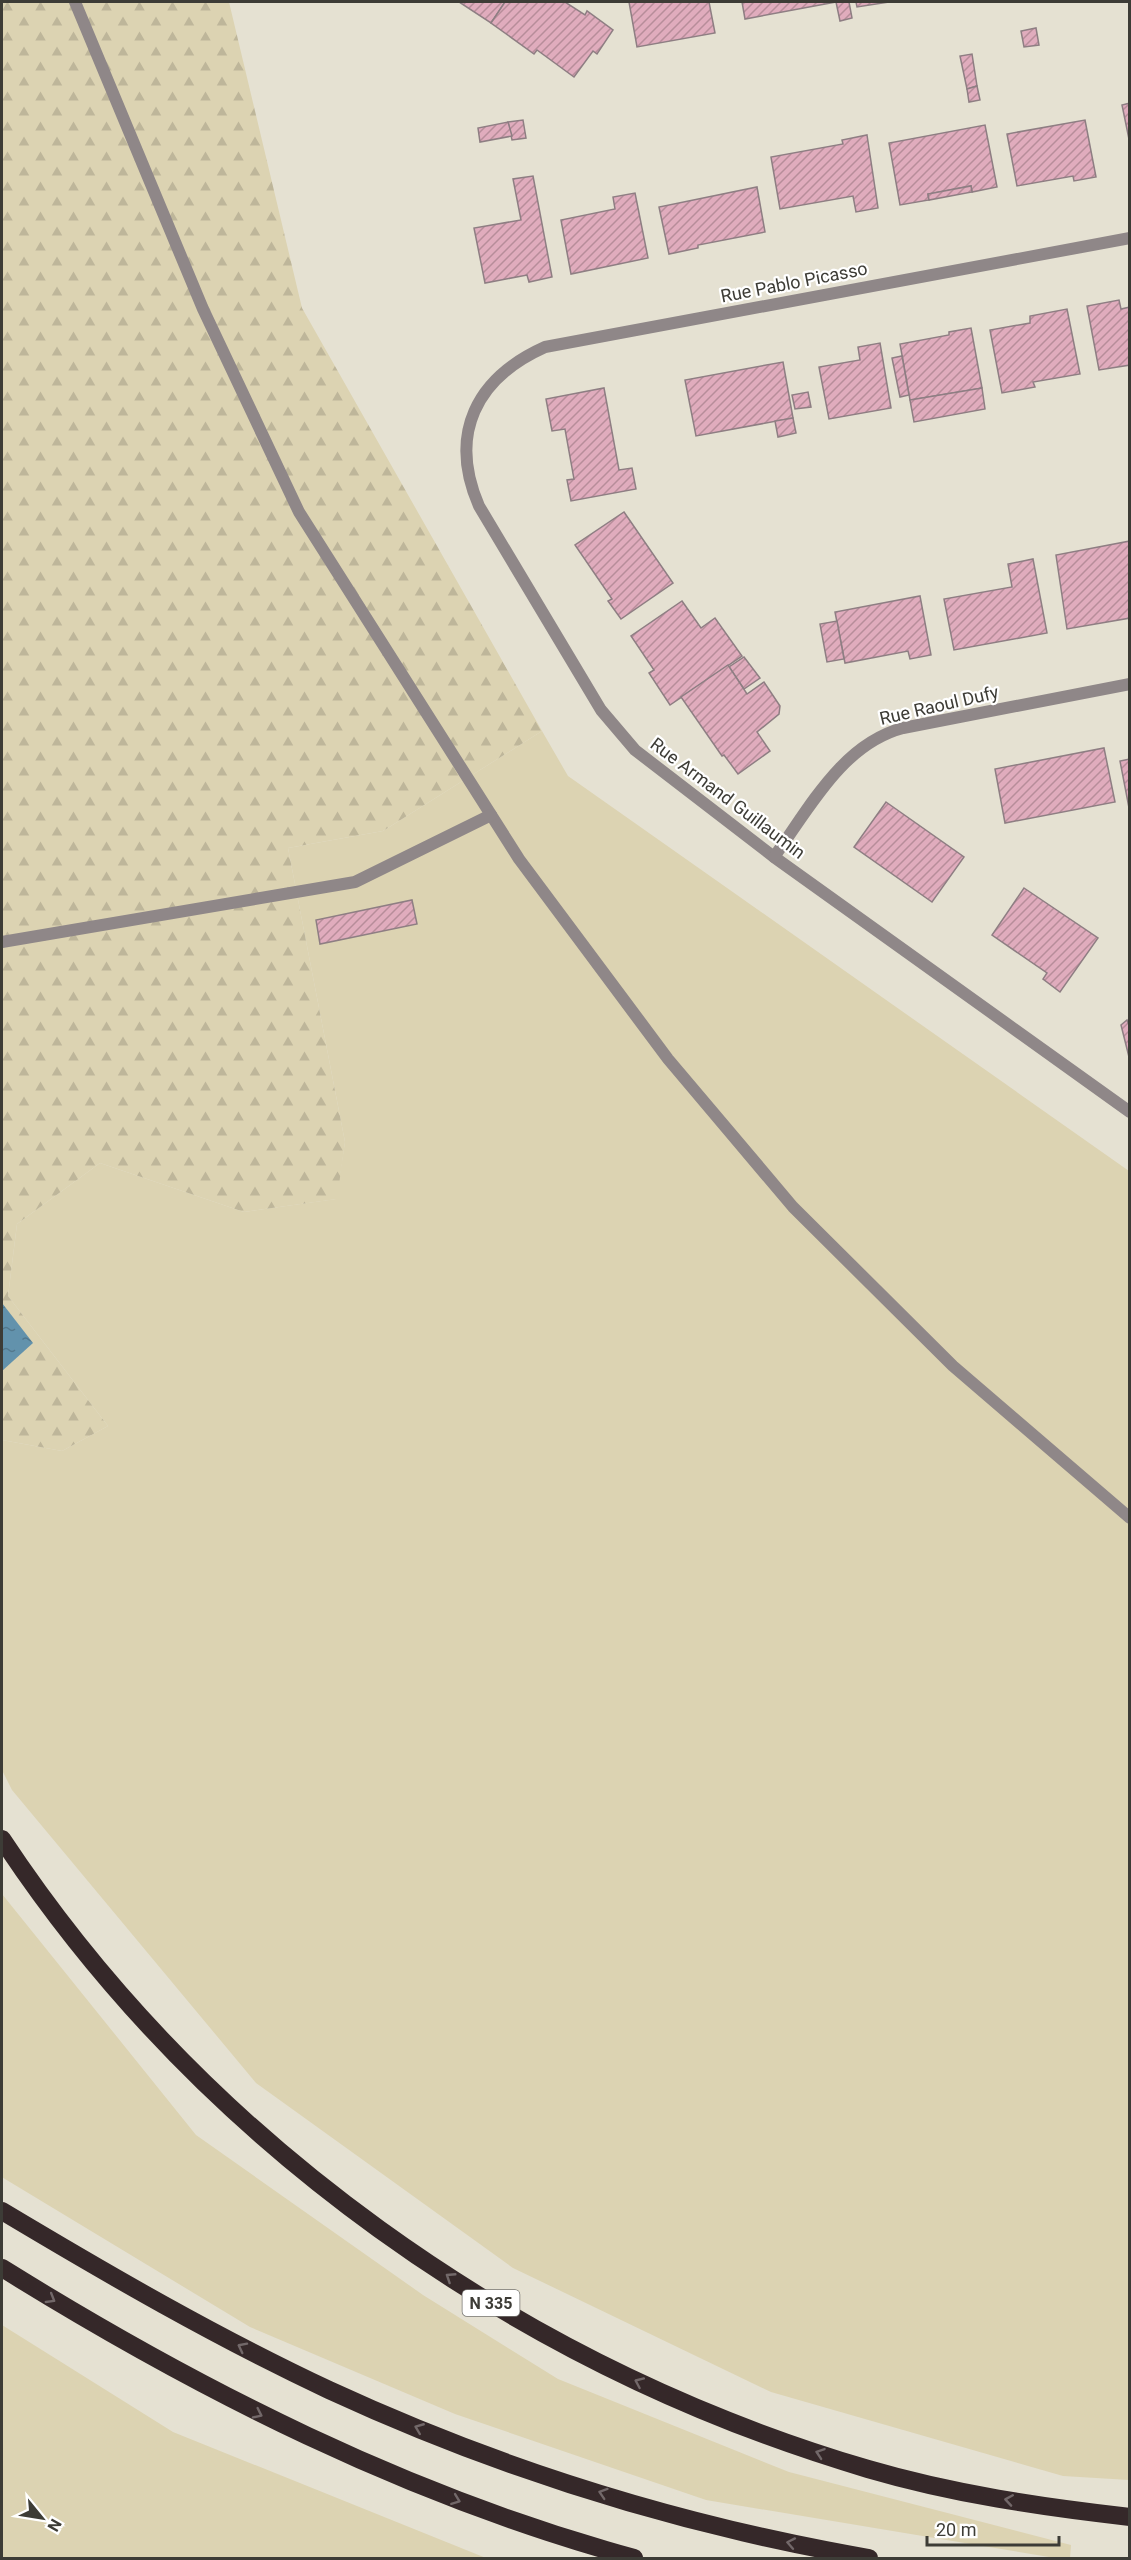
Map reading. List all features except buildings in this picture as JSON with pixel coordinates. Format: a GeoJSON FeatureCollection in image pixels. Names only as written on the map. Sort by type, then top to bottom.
{"type":"FeatureCollection","features":[{"type":"Feature","properties":{"kind":"highway","name":"N 335"},"geometry":{"type":"LineString","coordinates":[[2,1839],[54,1913],[104,1973],[181,2060],[228,2104],[307,2174],[377,2228],[522,2323],[573,2352],[656,2390],[734,2422],[839,2460],[906,2479],[976,2494],[1130,2517]]}},
{"type":"Feature","properties":{"kind":"highway"},"geometry":{"type":"LineString","coordinates":[[2,2211],[197,2324],[330,2390],[416,2427],[543,2474],[623,2500],[756,2535],[869,2559]]}},
{"type":"Feature","properties":{"kind":"highway"},"geometry":{"type":"LineString","coordinates":[[2,2268],[172,2369],[290,2429],[482,2510],[634,2559]]}},
{"type":"Feature","properties":{"kind":"street"},"geometry":{"type":"LineString","coordinates":[[75,2],[203,309],[299,512],[519,859],[668,1059],[793,1207],[953,1366],[1130,1518]]}},
{"type":"Feature","properties":{"kind":"street","name":"Rue Pablo Picasso"},"geometry":{"type":"LineString","coordinates":[[482,395],[509,366],[545,347],[1130,238]]}},
{"type":"Feature","properties":{"kind":"street","name":"Rue Armand Guillaumin"},"geometry":{"type":"LineString","coordinates":[[482,395],[473,414],[468,435],[466,462],[471,488],[479,506],[601,710],[635,750],[774,857],[1130,1112]]}},
{"type":"Feature","properties":{"kind":"street","name":"Rue Raoul Dufy"},"geometry":{"type":"LineString","coordinates":[[774,857],[844,764],[858,749],[887,732],[1130,684]]}},
{"type":"Feature","properties":{"kind":"street"},"geometry":{"type":"LineString","coordinates":[[2,942],[355,882],[491,815]]}},
{"type":"Feature","properties":{"kind":"green space"},"geometry":{"type":"Polygon","coordinates":[[[2,2],[229,2],[302,308],[542,731],[383,831],[288,848],[345,1142],[337,1199],[244,1212],[100,1163],[17,1224],[8,1296],[108,1426],[62,1451],[2,1440],[2,2]]]}},
{"type":"Feature","properties":{"kind":"green space"},"geometry":{"type":"Polygon","coordinates":[[[542,731],[568,776],[1129,1171],[1129,2480],[1063,2476],[771,2392],[513,2268],[256,2083],[12,1790],[2,1770],[2,1440],[62,1451],[108,1426],[8,1296],[17,1224],[100,1163],[244,1212],[336,1199],[345,1142],[288,848],[383,831],[542,731]]]}},
{"type":"Feature","properties":{"kind":"green space"},"geometry":{"type":"Polygon","coordinates":[[[2,1894],[196,2135],[423,2295],[558,2379],[789,2472],[1071,2545],[1070,2558],[1055,2558],[706,2500],[455,2414],[250,2327],[5,2179],[2,2177],[2,1894]]]}},
{"type":"Feature","properties":{"kind":"green space"},"geometry":{"type":"Polygon","coordinates":[[[2,2325],[173,2432],[486,2558],[2,2558],[2,2325]]]}},
{"type":"Feature","properties":{"kind":"water"},"geometry":{"type":"Polygon","coordinates":[[[2,1303],[33,1343],[2,1371],[2,1303]]]}}]}
